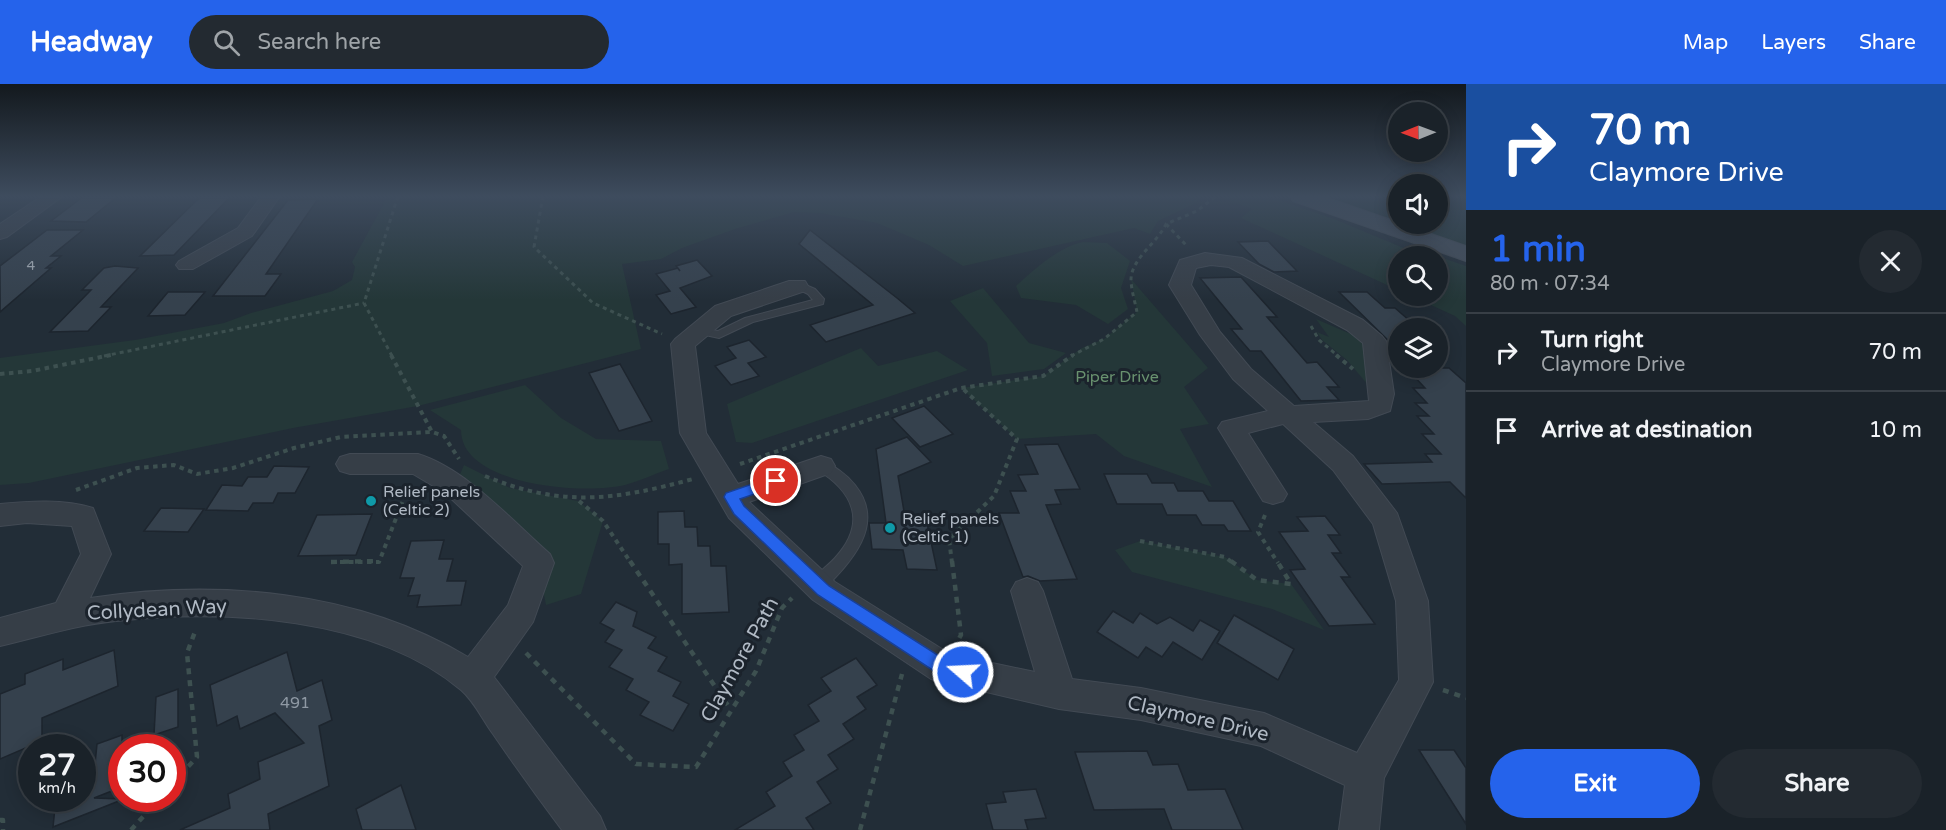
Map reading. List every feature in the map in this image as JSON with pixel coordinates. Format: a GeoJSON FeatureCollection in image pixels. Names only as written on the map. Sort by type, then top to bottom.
{"type":"FeatureCollection","features":[{"type":"Feature","properties":{"kind":"main road"},"geometry":{"type":"LineString","coordinates":[[1400,231],[1466,254]]}},
{"type":"Feature","properties":{"kind":"street"},"geometry":{"type":"LineString","coordinates":[[186,265],[245,231]]}},
{"type":"Feature","properties":{"kind":"street"},"geometry":{"type":"LineString","coordinates":[[1273,494],[1231,428],[1287,414],[1368,411],[1381,405],[1382,394],[1374,341],[1355,325],[1235,262],[1214,258],[1200,259],[1187,264],[1180,285],[1211,335],[1242,374],[1287,414],[1343,463],[1387,520],[1412,601],[1416,682],[1365,775],[1359,830]]}},
{"type":"Feature","properties":{"kind":"street"},"geometry":{"type":"LineString","coordinates":[[692,337],[723,311],[797,286]]}},
{"type":"Feature","properties":{"kind":"street","name":"Claymore Drive"},"geometry":{"type":"LineString","coordinates":[[692,337],[693,433],[739,510],[814,582],[909,646],[943,668],[1059,693],[1141,704],[1264,730],[1365,775]]}},
{"type":"Feature","properties":{"kind":"street"},"geometry":{"type":"LineString","coordinates":[[350,464],[418,464],[454,486],[538,563],[522,612],[473,678]]}},
{"type":"Feature","properties":{"kind":"street"},"geometry":{"type":"LineString","coordinates":[[724,485],[821,466]]}},
{"type":"Feature","properties":{"kind":"street"},"geometry":{"type":"LineString","coordinates":[[0,515],[27,512],[83,516],[96,554],[66,615]]}},
{"type":"Feature","properties":{"kind":"street"},"geometry":{"type":"LineString","coordinates":[[1028,591],[1059,693]]}},
{"type":"Feature","properties":{"kind":"street","name":"Collydean Way"},"geometry":{"type":"LineString","coordinates":[[0,632],[66,615],[127,607],[205,604],[287,610],[354,622],[420,646],[473,678],[586,830]]}},
{"type":"Feature","properties":{"kind":"lane"},"geometry":{"type":"LineString","coordinates":[[814,582],[850,549],[860,512],[858,497],[852,487],[839,475],[821,466]]}},
{"type":"Feature","properties":{"kind":"path"},"geometry":{"type":"LineString","coordinates":[[387,231],[364,303],[432,432]]}},
{"type":"Feature","properties":{"kind":"path"},"geometry":{"type":"LineString","coordinates":[[537,231],[534,247],[593,303],[692,337]]}},
{"type":"Feature","properties":{"kind":"path"},"geometry":{"type":"LineString","coordinates":[[724,485],[962,388],[1043,376],[1082,348],[1111,334],[1137,312],[1131,279],[1134,268],[1144,253],[1161,237],[1163,231]]}},
{"type":"Feature","properties":{"kind":"path"},"geometry":{"type":"LineString","coordinates":[[1173,231],[1200,259]]}},
{"type":"Feature","properties":{"kind":"path"},"geometry":{"type":"LineString","coordinates":[[1305,299],[1310,324],[1319,340],[1354,370]]}},
{"type":"Feature","properties":{"kind":"path"},"geometry":{"type":"LineString","coordinates":[[0,374],[32,371],[364,303]]}},
{"type":"Feature","properties":{"kind":"path"},"geometry":{"type":"LineString","coordinates":[[943,668],[961,635],[949,539],[994,496],[1017,439],[962,388]]}},
{"type":"Feature","properties":{"kind":"path"},"geometry":{"type":"LineString","coordinates":[[331,562],[379,562],[418,464]]}},
{"type":"Feature","properties":{"kind":"path"},"geometry":{"type":"LineString","coordinates":[[1140,541],[1225,557],[1257,580],[1291,584],[1258,532],[1273,494]]}},
{"type":"Feature","properties":{"kind":"path"},"geometry":{"type":"LineString","coordinates":[[578,501],[603,521],[731,710]]}},
{"type":"Feature","properties":{"kind":"path","name":"Claymore Path"},"geometry":{"type":"LineString","coordinates":[[507,633],[636,764],[696,767],[756,671],[782,608],[814,582]]}},
{"type":"Feature","properties":{"kind":"path"},"geometry":{"type":"LineString","coordinates":[[186,769],[197,757],[187,653],[205,604]]}},
{"type":"Feature","properties":{"kind":"path"},"geometry":{"type":"LineString","coordinates":[[860,830],[909,646]]}},
{"type":"Feature","properties":{"kind":"path"},"geometry":{"type":"LineString","coordinates":[[131,830],[147,812]]}},
{"type":"Feature","properties":{"kind":"path"},"geometry":{"type":"LineString","coordinates":[[0,820],[3,820],[3,830]]}},
{"type":"Feature","properties":{"kind":"green space"},"geometry":{"type":"Polygon","coordinates":[[[369,231],[730,231],[682,248],[661,259],[622,264],[641,349],[418,406],[293,428],[29,483],[0,485],[0,358],[135,340],[224,323],[251,313],[333,291],[352,280],[355,267],[352,262],[369,231]]]}},
{"type":"Feature","properties":{"kind":"green space"},"geometry":{"type":"Polygon","coordinates":[[[895,231],[1121,231],[963,266],[929,245],[895,231]]]}},
{"type":"Feature","properties":{"kind":"green space"},"geometry":{"type":"Polygon","coordinates":[[[1269,231],[1362,231],[1399,246],[1388,246],[1388,285],[1269,231]]]}},
{"type":"Feature","properties":{"kind":"green space"},"geometry":{"type":"Polygon","coordinates":[[[1448,231],[1466,231],[1466,248],[1425,234],[1448,234],[1448,231]]]}},
{"type":"Feature","properties":{"kind":"green space"},"geometry":{"type":"Polygon","coordinates":[[[1083,242],[1107,243],[1130,261],[1121,288],[1128,309],[1108,324],[1076,305],[1021,298],[1016,286],[1056,254],[1083,242]]]}},
{"type":"Feature","properties":{"kind":"green space"},"geometry":{"type":"Polygon","coordinates":[[[1448,260],[1466,266],[1466,326],[1455,316],[1433,306],[1448,306],[1448,260]]]}},
{"type":"Feature","properties":{"kind":"green space","name":"Piper Drive"},"geometry":{"type":"Polygon","coordinates":[[[1131,279],[1208,368],[1184,387],[1209,424],[1180,429],[1212,487],[1124,456],[1096,434],[1017,439],[961,388],[1043,376],[1082,348],[1104,339],[1137,312],[1131,279]]]}},
{"type":"Feature","properties":{"kind":"green space"},"geometry":{"type":"Polygon","coordinates":[[[983,288],[1029,343],[1066,353],[1044,369],[992,376],[987,343],[950,301],[983,288]]]}},
{"type":"Feature","properties":{"kind":"green space"},"geometry":{"type":"Polygon","coordinates":[[[1316,319],[1360,338],[1367,346],[1368,385],[1347,360],[1322,340],[1317,332],[1329,337],[1316,319]]]}},
{"type":"Feature","properties":{"kind":"green space"},"geometry":{"type":"Polygon","coordinates":[[[861,348],[878,366],[937,351],[968,370],[752,443],[736,442],[727,404],[861,348]]]}},
{"type":"Feature","properties":{"kind":"green space"},"geometry":{"type":"Polygon","coordinates":[[[525,385],[561,418],[596,439],[661,441],[669,469],[625,485],[606,488],[556,487],[528,482],[502,475],[481,464],[466,449],[461,430],[430,410],[525,385]]]}},
{"type":"Feature","properties":{"kind":"green space"},"geometry":{"type":"Polygon","coordinates":[[[464,465],[510,488],[578,501],[603,521],[581,594],[546,605],[538,563],[455,486],[464,465]]]}},
{"type":"Feature","properties":{"kind":"green space"},"geometry":{"type":"Polygon","coordinates":[[[1140,541],[1225,557],[1257,580],[1291,584],[1324,630],[1272,609],[1132,572],[1115,550],[1140,541]]]}},
{"type":"Feature","properties":{"kind":"building"},"geometry":{"type":"Polygon","coordinates":[[[46,231],[82,231],[51,256],[61,256],[46,268],[51,268],[0,312],[0,266],[46,231]]]}},
{"type":"Feature","properties":{"kind":"building"},"geometry":{"type":"Polygon","coordinates":[[[166,231],[197,231],[174,255],[140,256],[166,231]]]}},
{"type":"Feature","properties":{"kind":"building"},"geometry":{"type":"Polygon","coordinates":[[[264,231],[296,231],[266,274],[281,274],[265,296],[213,296],[264,231]]]}},
{"type":"Feature","properties":{"kind":"building"},"geometry":{"type":"Polygon","coordinates":[[[811,231],[915,313],[826,342],[810,325],[873,305],[799,244],[811,231]]]}},
{"type":"Feature","properties":{"kind":"building"},"geometry":{"type":"Polygon","coordinates":[[[1268,241],[1297,271],[1274,272],[1259,264],[1238,242],[1268,241]]]}},
{"type":"Feature","properties":{"kind":"building"},"geometry":{"type":"Polygon","coordinates":[[[697,260],[712,276],[680,288],[696,307],[671,314],[656,295],[670,291],[656,274],[678,268],[676,266],[697,260]]]}},
{"type":"Feature","properties":{"kind":"building"},"geometry":{"type":"Polygon","coordinates":[[[115,266],[138,268],[101,307],[111,307],[88,331],[50,332],[91,290],[82,290],[104,268],[115,266]]]}},
{"type":"Feature","properties":{"kind":"building"},"geometry":{"type":"Polygon","coordinates":[[[1241,277],[1277,317],[1267,317],[1307,363],[1317,362],[1339,387],[1327,387],[1339,400],[1301,401],[1261,351],[1250,351],[1231,329],[1242,329],[1200,278],[1241,277]]]}},
{"type":"Feature","properties":{"kind":"building"},"geometry":{"type":"Polygon","coordinates":[[[168,292],[205,292],[185,315],[148,316],[168,292]]]}},
{"type":"Feature","properties":{"kind":"building"},"geometry":{"type":"Polygon","coordinates":[[[1339,292],[1367,292],[1385,308],[1395,308],[1406,318],[1388,318],[1388,340],[1339,292]]]}},
{"type":"Feature","properties":{"kind":"building"},"geometry":{"type":"Polygon","coordinates":[[[749,340],[766,357],[748,363],[759,376],[731,385],[715,366],[736,358],[727,347],[749,340]]]}},
{"type":"Feature","properties":{"kind":"building"},"geometry":{"type":"Polygon","coordinates":[[[620,364],[652,421],[619,431],[589,373],[620,364]]]}},
{"type":"Feature","properties":{"kind":"building"},"geometry":{"type":"Polygon","coordinates":[[[1448,368],[1466,383],[1466,498],[1450,482],[1382,484],[1364,464],[1432,462],[1425,454],[1441,454],[1422,434],[1434,434],[1417,416],[1429,416],[1415,403],[1427,403],[1413,388],[1425,388],[1416,378],[1448,378],[1448,368]]]}},
{"type":"Feature","properties":{"kind":"building"},"geometry":{"type":"Polygon","coordinates":[[[924,406],[953,434],[920,447],[892,418],[924,406]]]}},
{"type":"Feature","properties":{"kind":"building"},"geometry":{"type":"Polygon","coordinates":[[[907,437],[931,462],[898,476],[906,523],[927,523],[937,570],[907,569],[903,550],[872,549],[869,523],[886,523],[876,449],[907,437]]]}},
{"type":"Feature","properties":{"kind":"building"},"geometry":{"type":"Polygon","coordinates":[[[1058,444],[1080,489],[1055,490],[1061,504],[1046,505],[1077,579],[1040,581],[1028,576],[1023,577],[999,513],[1019,513],[1010,491],[1026,491],[1018,475],[1038,474],[1025,445],[1058,444]]]}},
{"type":"Feature","properties":{"kind":"building"},"geometry":{"type":"Polygon","coordinates":[[[274,466],[309,467],[295,493],[278,493],[273,503],[253,503],[248,511],[206,510],[222,485],[242,486],[248,477],[267,477],[274,466]]]}},
{"type":"Feature","properties":{"kind":"building"},"geometry":{"type":"Polygon","coordinates":[[[1104,474],[1147,474],[1152,483],[1174,483],[1178,491],[1203,491],[1209,501],[1233,501],[1251,531],[1228,531],[1224,525],[1202,525],[1196,515],[1167,515],[1162,504],[1117,504],[1104,474]]]}},
{"type":"Feature","properties":{"kind":"building"},"geometry":{"type":"Polygon","coordinates":[[[161,508],[204,509],[188,532],[144,531],[161,508]]]}},
{"type":"Feature","properties":{"kind":"building"},"geometry":{"type":"Polygon","coordinates":[[[684,511],[685,527],[697,527],[698,546],[710,546],[711,566],[726,566],[729,612],[682,614],[682,564],[669,565],[669,544],[658,544],[658,512],[684,511]]]}},
{"type":"Feature","properties":{"kind":"building"},"geometry":{"type":"Polygon","coordinates":[[[372,514],[356,555],[298,556],[317,515],[372,514]]]}},
{"type":"Feature","properties":{"kind":"building"},"geometry":{"type":"Polygon","coordinates":[[[1325,516],[1340,535],[1328,535],[1341,553],[1332,553],[1350,577],[1341,577],[1375,624],[1329,626],[1290,570],[1305,569],[1279,532],[1308,531],[1297,517],[1325,516]]]}},
{"type":"Feature","properties":{"kind":"building"},"geometry":{"type":"Polygon","coordinates":[[[444,540],[439,559],[453,559],[447,581],[466,581],[461,605],[417,607],[420,595],[408,596],[414,578],[400,578],[411,541],[444,540]]]}},
{"type":"Feature","properties":{"kind":"building"},"geometry":{"type":"Polygon","coordinates":[[[616,602],[637,612],[633,626],[656,637],[648,648],[667,657],[658,671],[681,682],[673,696],[689,704],[673,731],[640,715],[649,702],[626,690],[633,679],[609,667],[622,650],[605,642],[614,630],[600,623],[616,602]]]}},
{"type":"Feature","properties":{"kind":"building"},"geometry":{"type":"Polygon","coordinates":[[[1113,611],[1133,623],[1140,613],[1157,624],[1170,617],[1193,631],[1200,620],[1220,631],[1202,660],[1173,642],[1162,657],[1146,647],[1138,658],[1097,632],[1113,611]]]}},
{"type":"Feature","properties":{"kind":"building"},"geometry":{"type":"Polygon","coordinates":[[[1234,615],[1294,649],[1278,680],[1217,643],[1234,615]]]}},
{"type":"Feature","properties":{"kind":"building"},"geometry":{"type":"Polygon","coordinates":[[[114,650],[118,686],[42,718],[42,734],[18,734],[18,751],[0,759],[0,694],[25,684],[25,674],[63,659],[63,670],[114,650]]]}},
{"type":"Feature","properties":{"kind":"building"},"geometry":{"type":"Polygon","coordinates":[[[287,652],[297,691],[322,680],[332,720],[319,726],[329,786],[268,814],[270,830],[180,830],[230,808],[228,794],[260,779],[258,762],[304,743],[275,713],[240,729],[237,716],[217,726],[210,685],[287,652]]]}},
{"type":"Feature","properties":{"kind":"building"},"geometry":{"type":"Polygon","coordinates":[[[856,658],[877,685],[857,697],[866,709],[843,724],[854,739],[828,755],[838,769],[817,782],[831,803],[806,818],[814,830],[735,830],[775,806],[766,792],[792,776],[783,762],[804,750],[794,735],[819,721],[808,705],[831,691],[821,678],[856,658]]]}},
{"type":"Feature","properties":{"kind":"building"},"geometry":{"type":"Polygon","coordinates":[[[178,689],[178,727],[154,734],[156,697],[178,689]]]}},
{"type":"Feature","properties":{"kind":"building"},"geometry":{"type":"Polygon","coordinates":[[[108,740],[108,792],[96,797],[96,754],[97,744],[108,740]]]}},
{"type":"Feature","properties":{"kind":"building"},"geometry":{"type":"Polygon","coordinates":[[[1419,750],[1454,750],[1466,768],[1466,824],[1419,750]]]}},
{"type":"Feature","properties":{"kind":"building"},"geometry":{"type":"Polygon","coordinates":[[[1147,751],[1153,765],[1178,764],[1188,790],[1225,789],[1243,830],[1172,830],[1164,809],[1094,810],[1075,752],[1147,751]]]}},
{"type":"Feature","properties":{"kind":"building"},"geometry":{"type":"Polygon","coordinates":[[[401,785],[416,830],[362,830],[356,809],[401,785]]]}},
{"type":"Feature","properties":{"kind":"building"},"geometry":{"type":"Polygon","coordinates":[[[1036,789],[1046,818],[1025,820],[1028,830],[993,830],[986,804],[1006,802],[1003,792],[1036,789]]]}},
{"type":"Feature","properties":{"kind":"building"},"geometry":{"type":"Polygon","coordinates":[[[96,798],[108,798],[108,805],[96,810],[96,798]]]}},
{"type":"Feature","properties":{"kind":"building"},"geometry":{"type":"Polygon","coordinates":[[[55,812],[91,812],[53,827],[55,812]]]}},
{"type":"Feature","properties":{"kind":"place","name":"Relief panels (Celtic 2)"},"geometry":{"type":"Point","coordinates":[371,501]}},
{"type":"Feature","properties":{"kind":"place","name":"Relief panels (Celtic 1)"},"geometry":{"type":"Point","coordinates":[890,528]}},
{"type":"Feature","properties":{"kind":"route"},"geometry":{"type":"LineString","coordinates":[[776,481],[731,497],[739,510],[824,591],[943,668],[963,672]]}}]}
